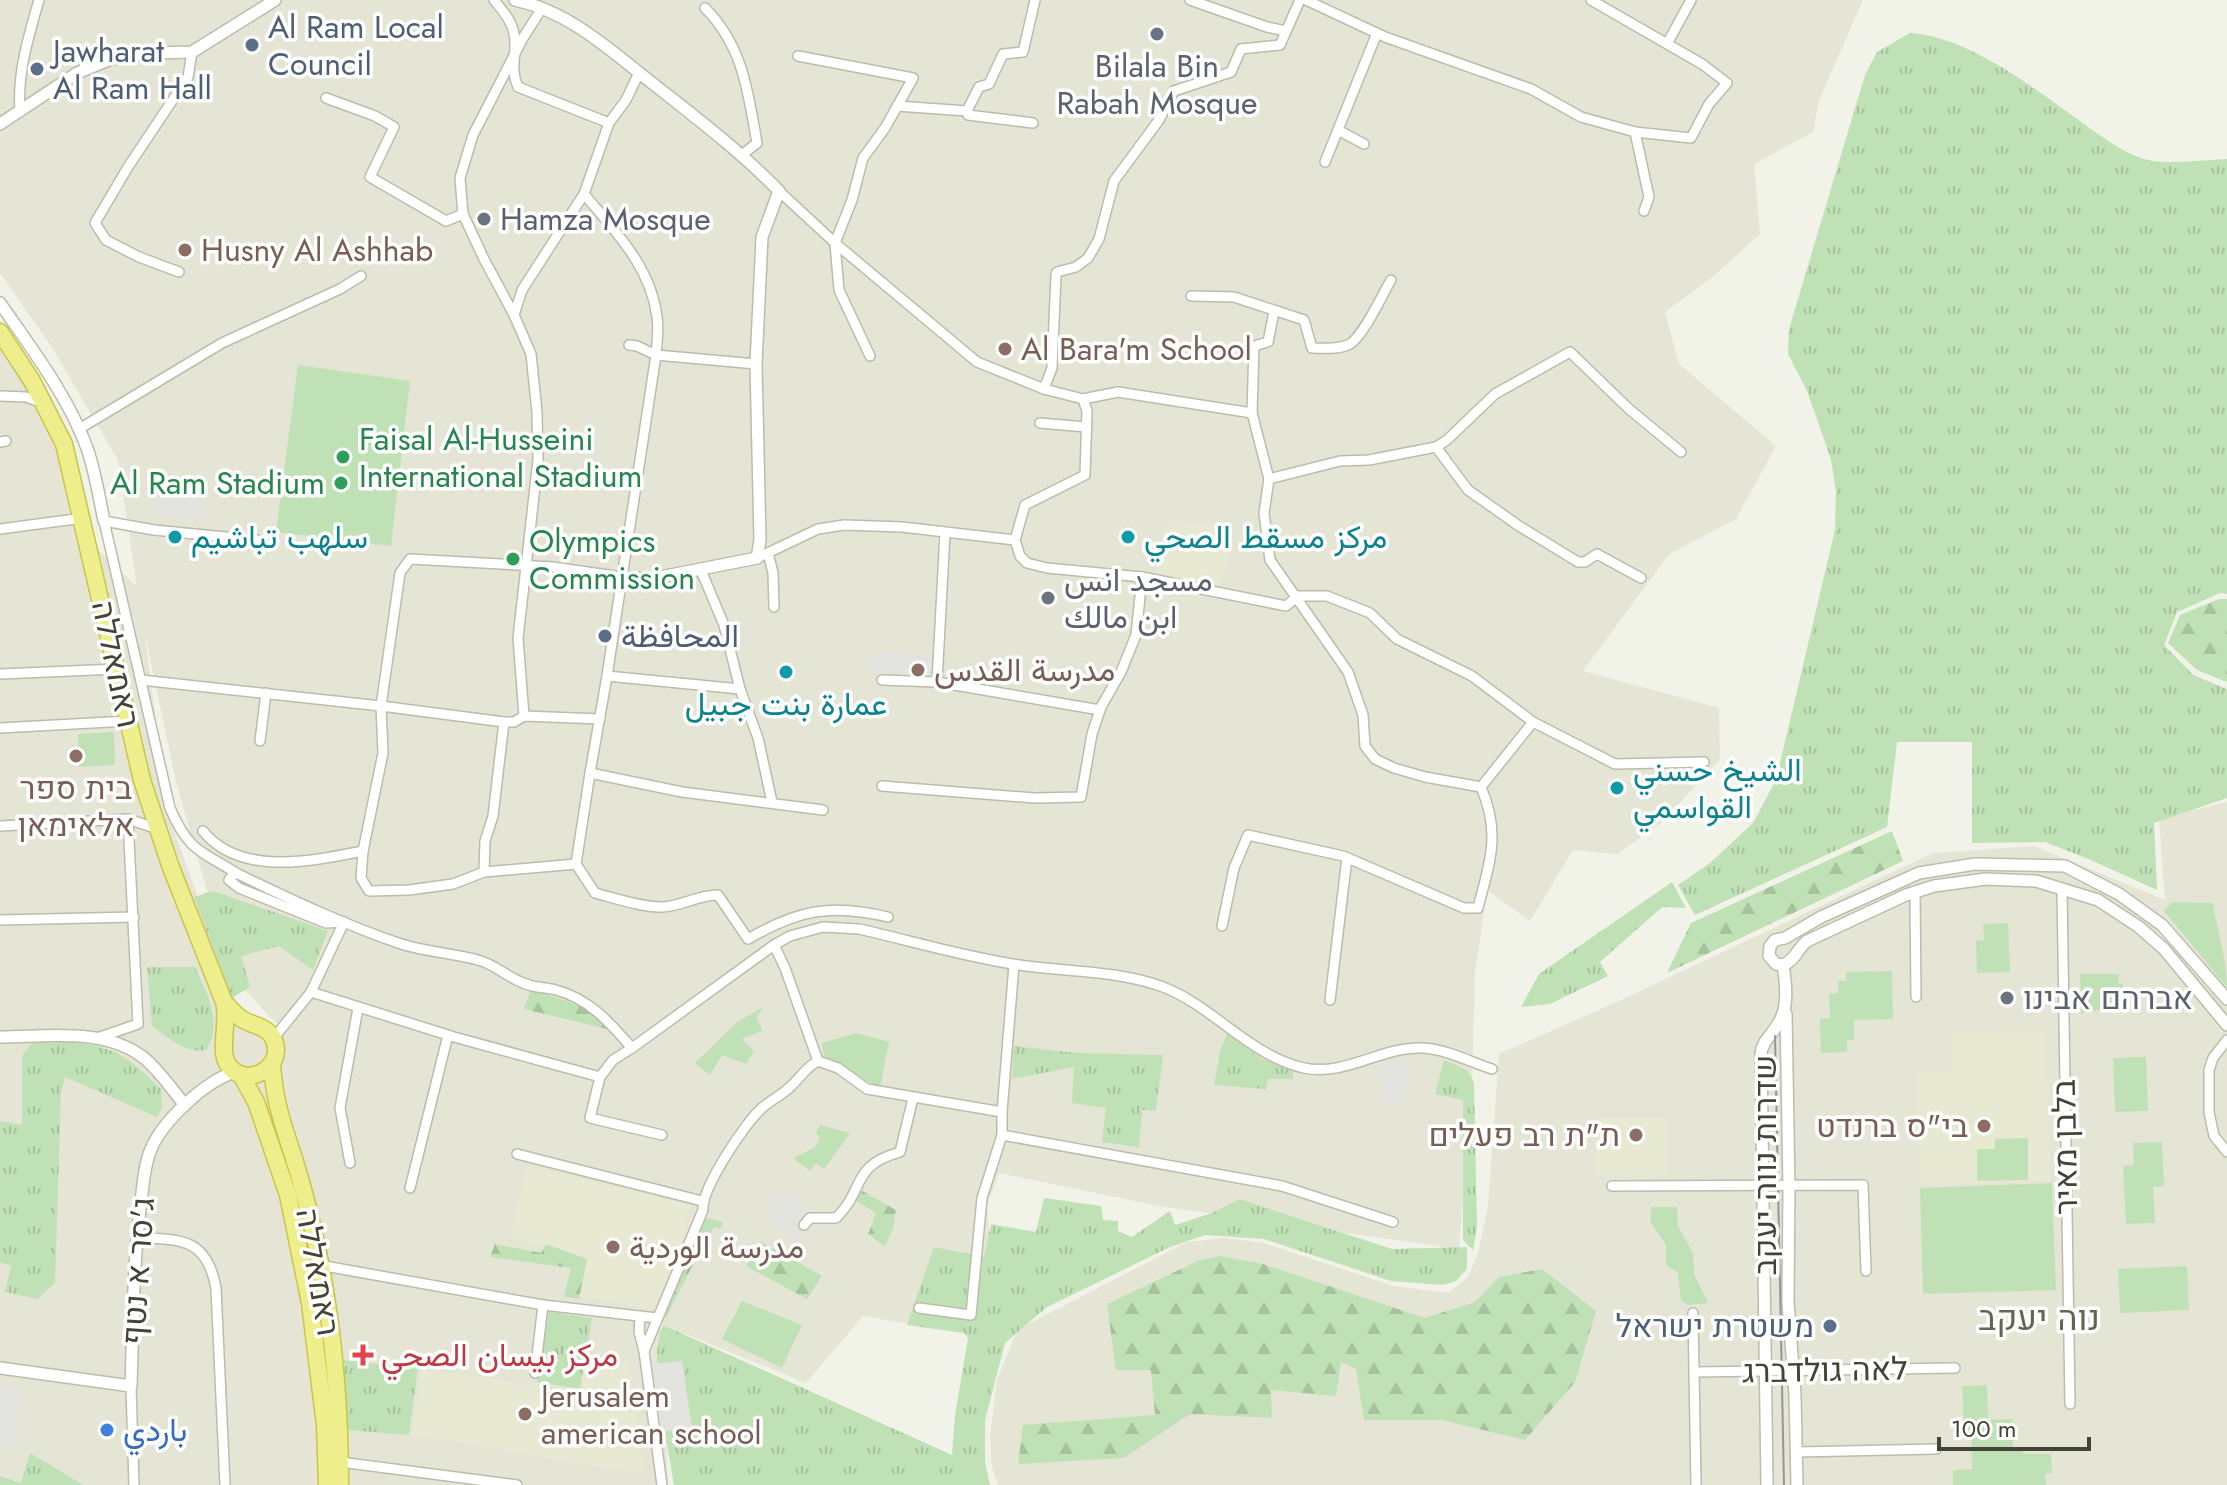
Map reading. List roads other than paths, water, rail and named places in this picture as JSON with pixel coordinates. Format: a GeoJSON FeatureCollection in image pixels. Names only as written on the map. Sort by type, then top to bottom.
{"type":"FeatureCollection","features":[{"type":"Feature","properties":{"kind":"highway","name":"ראמאללה"},"geometry":{"type":"LineString","coordinates":[[0,332],[45,404],[64,444],[142,780],[224,1002],[228,1023],[224,1046]]}},
{"type":"Feature","properties":{"kind":"highway"},"geometry":{"type":"LineString","coordinates":[[224,1002],[241,1019],[261,1026],[273,1039],[275,1056],[272,1064],[258,1075],[238,1073],[228,1066],[224,1046],[235,1028],[252,1024]]}},
{"type":"Feature","properties":{"kind":"highway","name":"ראמאללה"},"geometry":{"type":"LineString","coordinates":[[272,1064],[274,1095],[301,1182],[328,1306],[340,1409],[340,1485]]}},
{"type":"Feature","properties":{"kind":"highway","name":"ראמאללה"},"geometry":{"type":"LineString","coordinates":[[238,1073],[256,1102],[288,1195],[310,1303],[325,1425],[327,1485]]}},
{"type":"Feature","properties":{"kind":"street"},"geometry":{"type":"LineString","coordinates":[[20,110],[18,93],[39,0]]}},
{"type":"Feature","properties":{"kind":"street"},"geometry":{"type":"LineString","coordinates":[[0,124],[77,73],[111,59],[152,53],[192,52],[275,0]]}},
{"type":"Feature","properties":{"kind":"street"},"geometry":{"type":"LineString","coordinates":[[494,0],[508,18],[515,35],[513,77],[518,87],[609,123]]}},
{"type":"Feature","properties":{"kind":"street"},"geometry":{"type":"LineString","coordinates":[[515,0],[542,8],[601,40],[743,154],[835,243],[977,362],[1044,389],[1083,399],[1118,392],[1252,413]]}},
{"type":"Feature","properties":{"kind":"street"},"geometry":{"type":"LineString","coordinates":[[967,111],[979,87],[989,84],[1003,54],[1023,52],[1035,0]]}},
{"type":"Feature","properties":{"kind":"street"},"geometry":{"type":"LineString","coordinates":[[1190,0],[1286,31]]}},
{"type":"Feature","properties":{"kind":"street"},"geometry":{"type":"LineString","coordinates":[[1044,389],[1052,368],[1057,272],[1076,267],[1088,258],[1099,239],[1114,181],[1159,120],[1174,91],[1231,72],[1241,49],[1280,45],[1303,0],[1377,33],[1531,89],[1581,117],[1635,132],[1691,138],[1709,104],[1727,83],[1668,42],[1591,0]]}},
{"type":"Feature","properties":{"kind":"street"},"geometry":{"type":"LineString","coordinates":[[1668,42],[1691,0]]}},
{"type":"Feature","properties":{"kind":"street"},"geometry":{"type":"LineString","coordinates":[[524,716],[518,638],[538,460],[531,354],[463,214],[460,178],[473,135],[542,8]]}},
{"type":"Feature","properties":{"kind":"street"},"geometry":{"type":"LineString","coordinates":[[705,8],[721,24],[746,76],[757,143],[743,154]]}},
{"type":"Feature","properties":{"kind":"street"},"geometry":{"type":"LineString","coordinates":[[1325,162],[1377,33]]}},
{"type":"Feature","properties":{"kind":"street"},"geometry":{"type":"LineString","coordinates":[[179,272],[106,240],[95,223],[188,77],[192,52]]}},
{"type":"Feature","properties":{"kind":"street"},"geometry":{"type":"LineString","coordinates":[[798,56],[913,78],[863,158],[852,200],[835,243],[839,290],[870,356]]}},
{"type":"Feature","properties":{"kind":"street"},"geometry":{"type":"LineString","coordinates":[[514,315],[522,290],[584,194],[609,123],[626,100],[639,73]]}},
{"type":"Feature","properties":{"kind":"street"},"geometry":{"type":"LineString","coordinates":[[326,98],[375,116],[394,127],[370,177],[446,221],[463,214]]}},
{"type":"Feature","properties":{"kind":"street"},"geometry":{"type":"LineString","coordinates":[[897,106],[967,111]]}},
{"type":"Feature","properties":{"kind":"street"},"geometry":{"type":"LineString","coordinates":[[967,111],[968,115],[1033,123]]}},
{"type":"Feature","properties":{"kind":"street"},"geometry":{"type":"LineString","coordinates":[[1338,130],[1364,144]]}},
{"type":"Feature","properties":{"kind":"street"},"geometry":{"type":"LineString","coordinates":[[1635,132],[1649,197],[1644,211]]}},
{"type":"Feature","properties":{"kind":"street"},"geometry":{"type":"LineString","coordinates":[[774,607],[773,573],[763,556],[760,540],[756,364],[762,237],[779,191]]}},
{"type":"Feature","properties":{"kind":"street"},"geometry":{"type":"LineString","coordinates":[[584,194],[629,247],[651,286],[658,319],[656,355],[576,864],[595,893],[616,898],[663,907],[704,895],[718,895],[748,939],[783,919],[819,910],[842,908],[888,917]]}},
{"type":"Feature","properties":{"kind":"street"},"geometry":{"type":"LineString","coordinates":[[79,429],[222,343],[340,289],[361,276]]}},
{"type":"Feature","properties":{"kind":"street"},"geometry":{"type":"LineString","coordinates":[[1191,296],[1234,297],[1304,320],[1312,348],[1331,348],[1349,344],[1360,332],[1391,280]]}},
{"type":"Feature","properties":{"kind":"street"},"geometry":{"type":"LineString","coordinates":[[0,303],[79,429],[92,466],[155,748],[183,835],[201,854],[238,874],[344,922],[402,944],[488,963],[520,982],[581,999],[593,1006],[632,1048]]}},
{"type":"Feature","properties":{"kind":"street"},"geometry":{"type":"LineString","coordinates":[[1274,312],[1268,342],[1254,346],[1252,413],[1269,479],[1264,513],[1270,560],[1298,596],[1348,672],[1363,715],[1365,746],[1375,759],[1425,777],[1481,787]]}},
{"type":"Feature","properties":{"kind":"street"},"geometry":{"type":"LineString","coordinates":[[629,345],[656,355],[756,364]]}},
{"type":"Feature","properties":{"kind":"street"},"geometry":{"type":"LineString","coordinates":[[1269,479],[1340,461],[1369,460],[1436,447],[1495,394],[1570,352],[1629,409],[1681,452]]}},
{"type":"Feature","properties":{"kind":"street"},"geometry":{"type":"LineString","coordinates":[[0,396],[26,397],[45,404]]}},
{"type":"Feature","properties":{"kind":"street"},"geometry":{"type":"LineString","coordinates":[[1083,399],[1087,411],[1085,475],[1025,505],[1015,540],[1020,556],[1027,563],[1047,568],[1142,577],[1286,606],[1298,596],[1327,596],[1370,613],[1397,639],[1472,676],[1533,722],[1615,764],[1704,762]]}},
{"type":"Feature","properties":{"kind":"street"},"geometry":{"type":"LineString","coordinates":[[1040,423],[1086,427]]}},
{"type":"Feature","properties":{"kind":"street"},"geometry":{"type":"LineString","coordinates":[[1436,447],[1468,490],[1519,526],[1578,562],[1585,562],[1597,554],[1641,578]]}},
{"type":"Feature","properties":{"kind":"street"},"geometry":{"type":"LineString","coordinates":[[0,529],[83,518]]}},
{"type":"Feature","properties":{"kind":"street"},"geometry":{"type":"LineString","coordinates":[[104,521],[154,530],[257,540]]}},
{"type":"Feature","properties":{"kind":"street"},"geometry":{"type":"LineString","coordinates":[[576,864],[484,872],[453,884],[409,890],[369,891],[361,878],[363,851],[383,753],[381,706],[400,573],[410,559],[553,567],[650,579],[763,556],[818,529],[844,525],[902,527],[1015,540]]}},
{"type":"Feature","properties":{"kind":"street"},"geometry":{"type":"LineString","coordinates":[[937,682],[945,533]]}},
{"type":"Feature","properties":{"kind":"street"},"geometry":{"type":"LineString","coordinates":[[700,568],[724,625],[740,689],[758,738],[772,802]]}},
{"type":"Feature","properties":{"kind":"street"},"geometry":{"type":"LineString","coordinates":[[882,786],[1035,798],[1081,797],[1092,734],[1100,710],[1121,672],[1136,635],[1142,577]]}},
{"type":"Feature","properties":{"kind":"street"},"geometry":{"type":"LineString","coordinates":[[0,674],[117,669]]}},
{"type":"Feature","properties":{"kind":"street"},"geometry":{"type":"LineString","coordinates":[[607,676],[740,689]]}},
{"type":"Feature","properties":{"kind":"street"},"geometry":{"type":"LineString","coordinates":[[141,680],[504,722],[514,722],[524,716],[600,719]]}},
{"type":"Feature","properties":{"kind":"street"},"geometry":{"type":"LineString","coordinates":[[882,680],[937,682],[1100,710]]}},
{"type":"Feature","properties":{"kind":"street"},"geometry":{"type":"LineString","coordinates":[[260,741],[266,693]]}},
{"type":"Feature","properties":{"kind":"street"},"geometry":{"type":"LineString","coordinates":[[0,728],[128,721]]}},
{"type":"Feature","properties":{"kind":"street"},"geometry":{"type":"LineString","coordinates":[[484,872],[485,841],[493,816],[504,722]]}},
{"type":"Feature","properties":{"kind":"street"},"geometry":{"type":"LineString","coordinates":[[1481,787],[1533,722]]}},
{"type":"Feature","properties":{"kind":"street"},"geometry":{"type":"LineString","coordinates":[[590,773],[682,792],[823,810]]}},
{"type":"Feature","properties":{"kind":"street"},"geometry":{"type":"LineString","coordinates":[[1222,926],[1234,868],[1248,835],[1347,858],[1464,908],[1478,908],[1494,830],[1491,811],[1481,787]]}},
{"type":"Feature","properties":{"kind":"street"},"geometry":{"type":"LineString","coordinates":[[100,1037],[138,1024],[128,819]]}},
{"type":"Feature","properties":{"kind":"street"},"geometry":{"type":"LineString","coordinates":[[0,826],[128,819],[158,829]]}},
{"type":"Feature","properties":{"kind":"street"},"geometry":{"type":"LineString","coordinates":[[203,831],[212,843],[230,853],[283,863],[306,862],[363,851]]}},
{"type":"Feature","properties":{"kind":"street"},"geometry":{"type":"LineString","coordinates":[[1330,1000],[1347,858]]}},
{"type":"Feature","properties":{"kind":"street"},"geometry":{"type":"LineString","coordinates":[[2227,999],[2162,925],[2119,894],[2065,866],[1975,864],[1919,873],[1814,920],[1785,938],[1775,940],[1769,953],[1773,962],[1783,965],[1793,960],[1795,953],[1807,941],[1915,892],[1966,881],[2026,880],[2081,893],[2111,908],[2152,937],[2227,1025]]}},
{"type":"Feature","properties":{"kind":"street"},"geometry":{"type":"LineString","coordinates":[[2057,867],[2050,876],[2060,888]]}},
{"type":"Feature","properties":{"kind":"street"},"geometry":{"type":"LineString","coordinates":[[2060,888],[2074,881],[2072,870]]}},
{"type":"Feature","properties":{"kind":"street","name":"בלבן מאיר"},"geometry":{"type":"LineString","coordinates":[[2060,888],[2070,1404]]}},
{"type":"Feature","properties":{"kind":"street"},"geometry":{"type":"LineString","coordinates":[[1915,892],[1916,997]]}},
{"type":"Feature","properties":{"kind":"street"},"geometry":{"type":"LineString","coordinates":[[0,920],[134,917]]}},
{"type":"Feature","properties":{"kind":"street"},"geometry":{"type":"LineString","coordinates":[[273,1039],[311,992],[344,922]]}},
{"type":"Feature","properties":{"kind":"street"},"geometry":{"type":"LineString","coordinates":[[662,1135],[590,1118],[600,1077],[613,1060],[774,945],[811,929],[849,927],[1014,965],[1102,975],[1161,986],[1182,996],[1287,1063],[1308,1069],[1331,1069],[1407,1049],[1424,1048],[1492,1069]]}},
{"type":"Feature","properties":{"kind":"street"},"geometry":{"type":"LineString","coordinates":[[1785,938],[1792,942],[1795,953]]}},
{"type":"Feature","properties":{"kind":"street"},"geometry":{"type":"LineString","coordinates":[[774,945],[818,1061]]}},
{"type":"Feature","properties":{"kind":"street"},"geometry":{"type":"LineString","coordinates":[[919,1308],[971,1315],[982,1198],[1002,1135],[1014,965]]}},
{"type":"Feature","properties":{"kind":"street","name":"שדרות נווה יעקב"},"geometry":{"type":"LineString","coordinates":[[1783,965],[1789,1186],[1788,1302],[1797,1452]]}},
{"type":"Feature","properties":{"kind":"street"},"geometry":{"type":"LineString","coordinates":[[311,992],[448,1035],[600,1077]]}},
{"type":"Feature","properties":{"kind":"street","name":"שדרות נווה יעקב"},"geometry":{"type":"LineString","coordinates":[[1767,1485],[1761,1048],[1781,1020],[1785,1004]]}},
{"type":"Feature","properties":{"kind":"street"},"geometry":{"type":"LineString","coordinates":[[350,1163],[340,1108],[358,1008]]}},
{"type":"Feature","properties":{"kind":"street"},"geometry":{"type":"LineString","coordinates":[[410,1188],[448,1035]]}},
{"type":"Feature","properties":{"kind":"street"},"geometry":{"type":"LineString","coordinates":[[0,1037],[100,1037],[118,1043],[146,1060],[185,1105]]}},
{"type":"Feature","properties":{"kind":"street"},"geometry":{"type":"LineString","coordinates":[[2227,1040],[2213,1058],[2209,1070],[2209,1112],[2214,1136],[2227,1152]]}},
{"type":"Feature","properties":{"kind":"street"},"geometry":{"type":"LineString","coordinates":[[213,1083],[222,1069],[224,1046]]}},
{"type":"Feature","properties":{"kind":"street"},"geometry":{"type":"LineString","coordinates":[[644,1351],[703,1210],[702,1201],[711,1179],[760,1110],[789,1088],[809,1066],[818,1061],[838,1068],[867,1089],[1002,1112]]}},
{"type":"Feature","properties":{"kind":"street","name":"ג'סר א נטף"},"geometry":{"type":"LineString","coordinates":[[134,1485],[131,1386],[137,1238],[151,1150],[161,1132],[185,1105],[213,1083],[238,1073]]}},
{"type":"Feature","properties":{"kind":"street"},"geometry":{"type":"LineString","coordinates":[[804,1225],[809,1218],[836,1218],[844,1211],[869,1166],[878,1159],[900,1152],[913,1098]]}},
{"type":"Feature","properties":{"kind":"street"},"geometry":{"type":"LineString","coordinates":[[1002,1135],[1282,1186],[1393,1222]]}},
{"type":"Feature","properties":{"kind":"street"},"geometry":{"type":"LineString","coordinates":[[517,1154],[702,1201]]}},
{"type":"Feature","properties":{"kind":"street"},"geometry":{"type":"LineString","coordinates":[[1612,1186],[1863,1185],[1866,1271]]}},
{"type":"Feature","properties":{"kind":"street"},"geometry":{"type":"LineString","coordinates":[[137,1238],[192,1243],[212,1267],[216,1288],[225,1485]]}},
{"type":"Feature","properties":{"kind":"street"},"geometry":{"type":"LineString","coordinates":[[319,1265],[543,1305],[657,1318]]}},
{"type":"Feature","properties":{"kind":"street"},"geometry":{"type":"LineString","coordinates":[[535,1373],[543,1305]]}},
{"type":"Feature","properties":{"kind":"street"},"geometry":{"type":"LineString","coordinates":[[1693,1313],[1696,1485]]}},
{"type":"Feature","properties":{"kind":"street"},"geometry":{"type":"LineString","coordinates":[[640,1317],[639,1332],[662,1485]]}},
{"type":"Feature","properties":{"kind":"street"},"geometry":{"type":"LineString","coordinates":[[0,1368],[131,1386]]}},
{"type":"Feature","properties":{"kind":"street","name":"לאה גולדברג"},"geometry":{"type":"LineString","coordinates":[[1694,1372],[1955,1368]]}},
{"type":"Feature","properties":{"kind":"street"},"geometry":{"type":"LineString","coordinates":[[1797,1485],[1797,1452],[1936,1449]]}},
{"type":"Feature","properties":{"kind":"street"},"geometry":{"type":"LineString","coordinates":[[340,1462],[517,1485]]}},
{"type":"Feature","properties":{"kind":"tram line"},"geometry":{"type":"LineString","coordinates":[[1775,1036],[1784,1485]]}},
{"type":"Feature","properties":{"kind":"place","name":"Bilala Bin Rabah Mosque"},"geometry":{"type":"Point","coordinates":[1157,34]}},
{"type":"Feature","properties":{"kind":"place","name":"Al Ram Local Council"},"geometry":{"type":"Point","coordinates":[252,45]}},
{"type":"Feature","properties":{"kind":"place","name":"Jawharat Al Ram Hall"},"geometry":{"type":"Point","coordinates":[37,69]}},
{"type":"Feature","properties":{"kind":"place","name":"Hamza Mosque"},"geometry":{"type":"Point","coordinates":[484,219]}},
{"type":"Feature","properties":{"kind":"place","name":"Husny Al Ashhab"},"geometry":{"type":"Point","coordinates":[185,250]}},
{"type":"Feature","properties":{"kind":"place","name":"Al Bara'm School"},"geometry":{"type":"Point","coordinates":[1005,349]}},
{"type":"Feature","properties":{"kind":"place","name":"Faisal Al-Husseini International Stadium"},"geometry":{"type":"Point","coordinates":[343,457]}},
{"type":"Feature","properties":{"kind":"place","name":"Al Ram Stadium"},"geometry":{"type":"Point","coordinates":[341,483]}},
{"type":"Feature","properties":{"kind":"place","name":"سلهب تباشيم"},"geometry":{"type":"Point","coordinates":[175,537]}},
{"type":"Feature","properties":{"kind":"place","name":"مركز مسقط الصحي"},"geometry":{"type":"Point","coordinates":[1128,537]}},
{"type":"Feature","properties":{"kind":"place","name":"Olympics Commission"},"geometry":{"type":"Point","coordinates":[513,559]}},
{"type":"Feature","properties":{"kind":"place","name":"مسجد انس ابن مالك"},"geometry":{"type":"Point","coordinates":[1048,598]}},
{"type":"Feature","properties":{"kind":"place","name":"المحافظة"},"geometry":{"type":"Point","coordinates":[605,636]}},
{"type":"Feature","properties":{"kind":"place","name":"مدرسة القدس"},"geometry":{"type":"Point","coordinates":[918,670]}},
{"type":"Feature","properties":{"kind":"place","name":"عمارة بنت جبيل"},"geometry":{"type":"Point","coordinates":[786,672]}},
{"type":"Feature","properties":{"kind":"place","name":"בית ספר אלאימאן"},"geometry":{"type":"Point","coordinates":[76,756]}},
{"type":"Feature","properties":{"kind":"place","name":"الشيخ حسني القواسمي"},"geometry":{"type":"Point","coordinates":[1617,788]}},
{"type":"Feature","properties":{"kind":"place","name":"אברהם אבינו"},"geometry":{"type":"Point","coordinates":[2007,998]}},
{"type":"Feature","properties":{"kind":"place","name":"בי\"ס ברנדט"},"geometry":{"type":"Point","coordinates":[1984,1126]}},
{"type":"Feature","properties":{"kind":"place","name":"ת\"ת רב פעלים"},"geometry":{"type":"Point","coordinates":[1636,1135]}},
{"type":"Feature","properties":{"kind":"place","name":"مدرسة الوردية"},"geometry":{"type":"Point","coordinates":[613,1247]}},
{"type":"Feature","properties":{"kind":"place","name":"משטרת ישראל"},"geometry":{"type":"Point","coordinates":[1830,1326]}},
{"type":"Feature","properties":{"kind":"place","name":"مركز بيسان الصحي"},"geometry":{"type":"Point","coordinates":[363,1355]}},
{"type":"Feature","properties":{"kind":"place","name":"Jerusalem american school"},"geometry":{"type":"Point","coordinates":[525,1414]}},
{"type":"Feature","properties":{"kind":"place","name":"باردي"},"geometry":{"type":"Point","coordinates":[107,1430]}},
{"type":"Feature","properties":{"kind":"district","name":"נוה יעקב"},"geometry":{"type":"Point","coordinates":[2039,1318]}}]}
